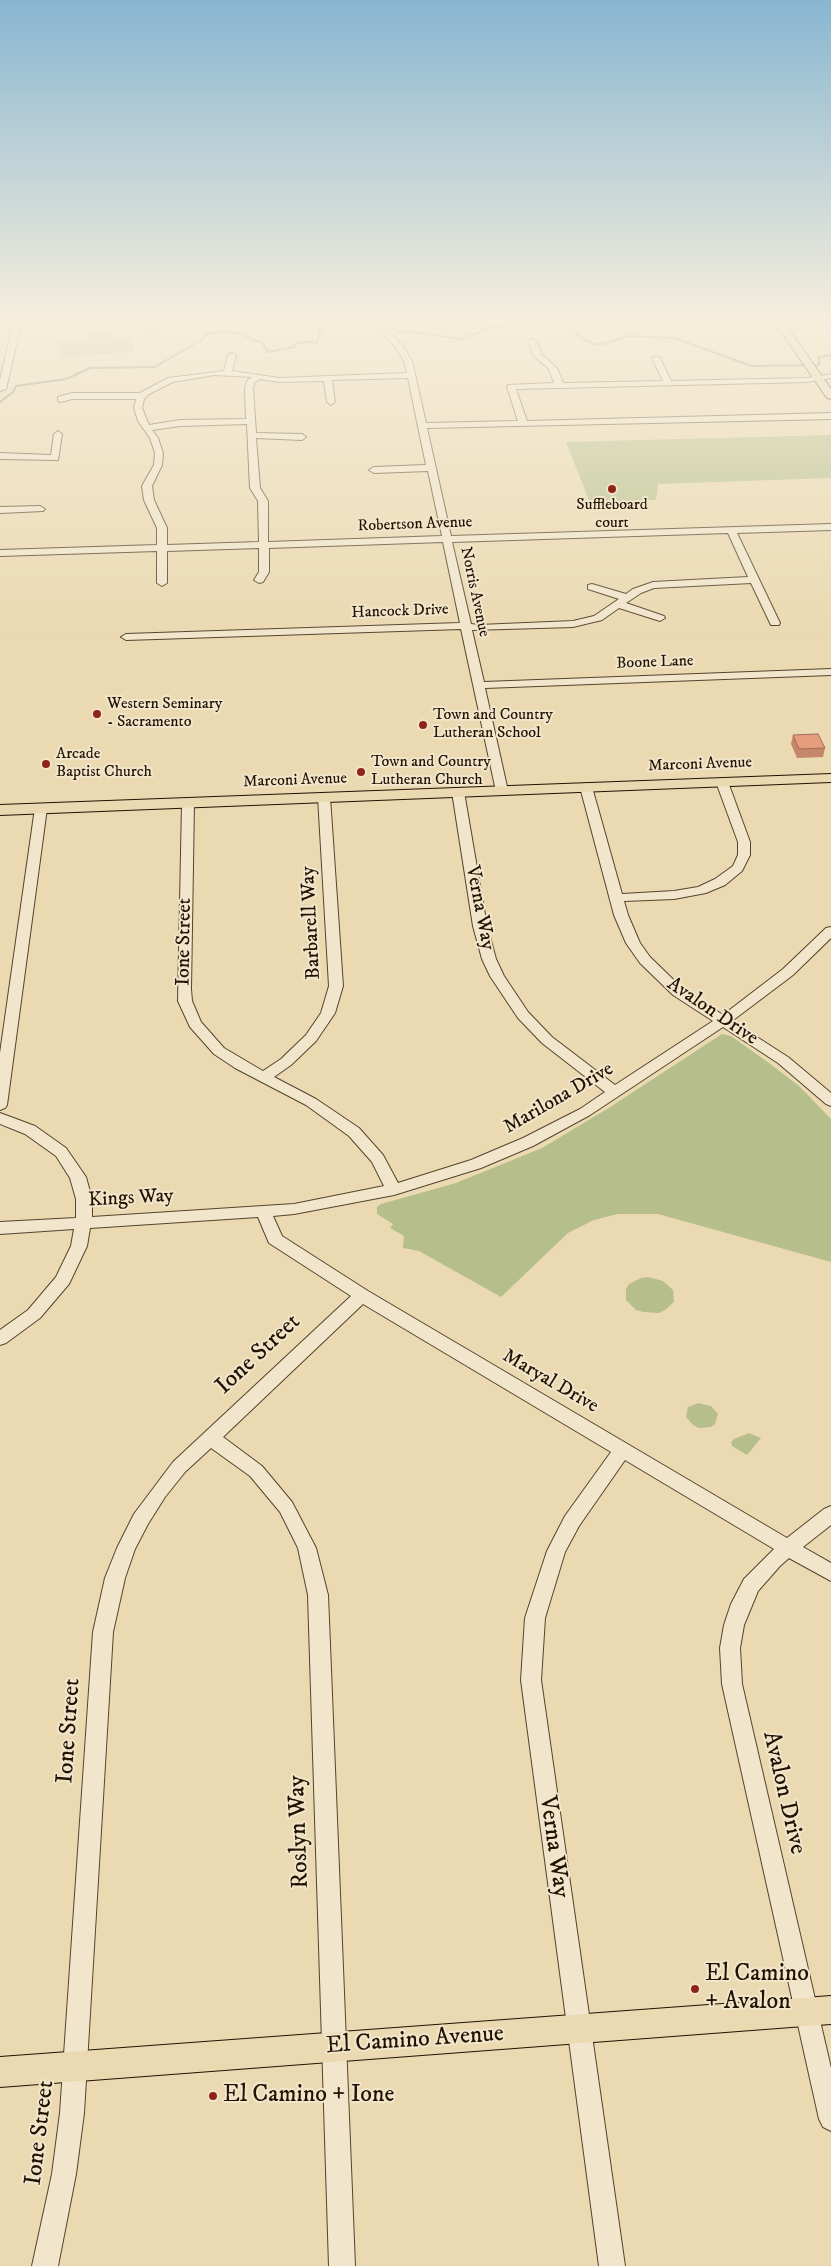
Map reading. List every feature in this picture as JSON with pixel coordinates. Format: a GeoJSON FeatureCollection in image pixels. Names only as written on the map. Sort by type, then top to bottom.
{"type":"FeatureCollection","features":[{"type":"Feature","properties":{"kind":"main road","name":"Marconi Avenue"},"geometry":{"type":"LineString","coordinates":[[0,810],[831,778]]}},
{"type":"Feature","properties":{"kind":"main road","name":"El Camino Avenue"},"geometry":{"type":"LineString","coordinates":[[0,2072],[819,2011]]}},
{"type":"Feature","properties":{"kind":"street"},"geometry":{"type":"LineString","coordinates":[[146,428],[161,426]]}},
{"type":"Feature","properties":{"kind":"street"},"geometry":{"type":"LineString","coordinates":[[251,426],[255,488],[263,501],[264,572],[259,580]]}},
{"type":"Feature","properties":{"kind":"street"},"geometry":{"type":"LineString","coordinates":[[422,426],[431,426]]}},
{"type":"Feature","properties":{"kind":"street","name":"Norris Avenue"},"geometry":{"type":"LineString","coordinates":[[422,426],[502,791]]}},
{"type":"Feature","properties":{"kind":"street"},"geometry":{"type":"LineString","coordinates":[[146,428],[154,438],[159,454],[158,465],[146,487],[149,500],[162,528],[162,584]]}},
{"type":"Feature","properties":{"kind":"street"},"geometry":{"type":"LineString","coordinates":[[0,456],[54,458],[58,434]]}},
{"type":"Feature","properties":{"kind":"street"},"geometry":{"type":"LineString","coordinates":[[252,435],[302,436]]}},
{"type":"Feature","properties":{"kind":"street"},"geometry":{"type":"LineString","coordinates":[[374,470],[432,468]]}},
{"type":"Feature","properties":{"kind":"street"},"geometry":{"type":"LineString","coordinates":[[0,510],[40,509]]}},
{"type":"Feature","properties":{"kind":"street","name":"Robertson Avenue"},"geometry":{"type":"LineString","coordinates":[[0,553],[831,527]]}},
{"type":"Feature","properties":{"kind":"street"},"geometry":{"type":"LineString","coordinates":[[731,530],[775,623]]}},
{"type":"Feature","properties":{"kind":"street","name":"Hancock Drive"},"geometry":{"type":"LineString","coordinates":[[126,637],[454,625],[466,627],[579,624],[598,618],[644,588],[659,584],[754,580]]}},
{"type":"Feature","properties":{"kind":"street"},"geometry":{"type":"LineString","coordinates":[[592,587],[660,618]]}},
{"type":"Feature","properties":{"kind":"street","name":"Boone Lane"},"geometry":{"type":"LineString","coordinates":[[479,686],[831,672]]}},
{"type":"Feature","properties":{"kind":"street"},"geometry":{"type":"LineString","coordinates":[[616,898],[674,895],[695,891],[720,882],[738,868],[744,855],[744,842],[722,782]]}},
{"type":"Feature","properties":{"kind":"street","name":"Avalon Drive"},"geometry":{"type":"LineString","coordinates":[[586,787],[625,926],[645,960],[678,992],[783,1060],[831,1101]]}},
{"type":"Feature","properties":{"kind":"street","name":"Verna Way"},"geometry":{"type":"LineString","coordinates":[[458,792],[482,934],[497,976],[524,1015],[547,1040],[579,1067],[615,1092]]}},
{"type":"Feature","properties":{"kind":"street","name":"Barbarell Way"},"geometry":{"type":"LineString","coordinates":[[264,1077],[293,1056],[312,1038],[321,1026],[333,999],[336,980],[324,797]]}},
{"type":"Feature","properties":{"kind":"street","name":"Ione Street"},"geometry":{"type":"LineString","coordinates":[[188,803],[184,989],[185,1001],[195,1024],[219,1051],[240,1065],[311,1102],[354,1132],[378,1159],[394,1190]]}},
{"type":"Feature","properties":{"kind":"street"},"geometry":{"type":"LineString","coordinates":[[0,1105],[41,808]]}},
{"type":"Feature","properties":{"kind":"street","name":"Marilona Drive"},"geometry":{"type":"LineString","coordinates":[[264,1212],[326,1204],[394,1190],[438,1178],[502,1154],[560,1126],[723,1022],[788,972],[831,931]]}},
{"type":"Feature","properties":{"kind":"street"},"geometry":{"type":"LineString","coordinates":[[0,1118],[23,1127],[43,1138],[61,1152],[71,1164],[83,1192],[83,1223],[74,1260],[63,1280],[34,1314],[0,1339]]}},
{"type":"Feature","properties":{"kind":"street","name":"Kings Way"},"geometry":{"type":"LineString","coordinates":[[0,1228],[264,1212]]}},
{"type":"Feature","properties":{"kind":"street","name":"Maryal Drive"},"geometry":{"type":"LineString","coordinates":[[264,1212],[275,1238],[362,1295],[831,1573]]}},
{"type":"Feature","properties":{"kind":"street","name":"Ione Street"},"geometry":{"type":"LineString","coordinates":[[45,2266],[64,2174],[72,2113],[103,1632],[106,1610],[118,1571],[141,1519],[179,1467],[362,1295]]}},
{"type":"Feature","properties":{"kind":"street","name":"Roslyn Way"},"geometry":{"type":"LineString","coordinates":[[210,1437],[238,1456],[272,1488],[298,1527],[314,1571],[318,1595],[342,2266]]}},
{"type":"Feature","properties":{"kind":"street","name":"Verna Way"},"geometry":{"type":"LineString","coordinates":[[612,2266],[533,1706],[531,1680],[532,1642],[544,1584],[556,1551],[572,1521],[623,1449]]}},
{"type":"Feature","properties":{"kind":"street","name":"Avalon Drive"},"geometry":{"type":"LineString","coordinates":[[831,1514],[765,1568],[751,1585],[741,1604],[734,1625],[730,1648],[730,1672],[819,2011],[831,2119]]}},
{"type":"Feature","properties":{"kind":"green space"},"geometry":{"type":"Polygon","coordinates":[[[831,435],[831,478],[658,484],[656,500],[590,503],[566,442],[831,435]]]}},
{"type":"Feature","properties":{"kind":"green space"},"geometry":{"type":"Polygon","coordinates":[[[722,1034],[731,1036],[799,1086],[831,1119],[831,1262],[658,1214],[618,1214],[594,1220],[568,1233],[501,1297],[419,1251],[403,1248],[404,1236],[390,1228],[393,1224],[377,1214],[377,1207],[381,1204],[456,1183],[542,1148],[607,1109],[722,1034]]]}},
{"type":"Feature","properties":{"kind":"green space"},"geometry":{"type":"Polygon","coordinates":[[[648,1277],[663,1281],[673,1290],[674,1302],[659,1313],[636,1310],[626,1300],[626,1289],[629,1284],[648,1277]]]}},
{"type":"Feature","properties":{"kind":"green space"},"geometry":{"type":"Polygon","coordinates":[[[698,1403],[711,1406],[718,1414],[715,1424],[711,1427],[699,1428],[693,1425],[686,1417],[688,1407],[698,1403]]]}},
{"type":"Feature","properties":{"kind":"green space"},"geometry":{"type":"Polygon","coordinates":[[[749,1433],[761,1438],[747,1455],[732,1446],[731,1442],[749,1433]]]}},
{"type":"Feature","properties":{"kind":"building"},"geometry":{"type":"Polygon","coordinates":[[[818,734],[825,748],[799,749],[793,735],[818,734]]]}},
{"type":"Feature","properties":{"kind":"place","name":"Suffleboard court"},"geometry":{"type":"Point","coordinates":[612,489]}},
{"type":"Feature","properties":{"kind":"place","name":"Western Seminary - Sacramento"},"geometry":{"type":"Point","coordinates":[97,714]}},
{"type":"Feature","properties":{"kind":"place","name":"Town and Country Lutheran School"},"geometry":{"type":"Point","coordinates":[423,725]}},
{"type":"Feature","properties":{"kind":"place","name":"Arcade Baptist Church"},"geometry":{"type":"Point","coordinates":[46,764]}},
{"type":"Feature","properties":{"kind":"place","name":"Town and Country Lutheran Church"},"geometry":{"type":"Point","coordinates":[361,772]}},
{"type":"Feature","properties":{"kind":"place","name":"El Camino + Avalon"},"geometry":{"type":"Point","coordinates":[695,1989]}},
{"type":"Feature","properties":{"kind":"place","name":"El Camino + Ione"},"geometry":{"type":"Point","coordinates":[213,2096]}}]}
